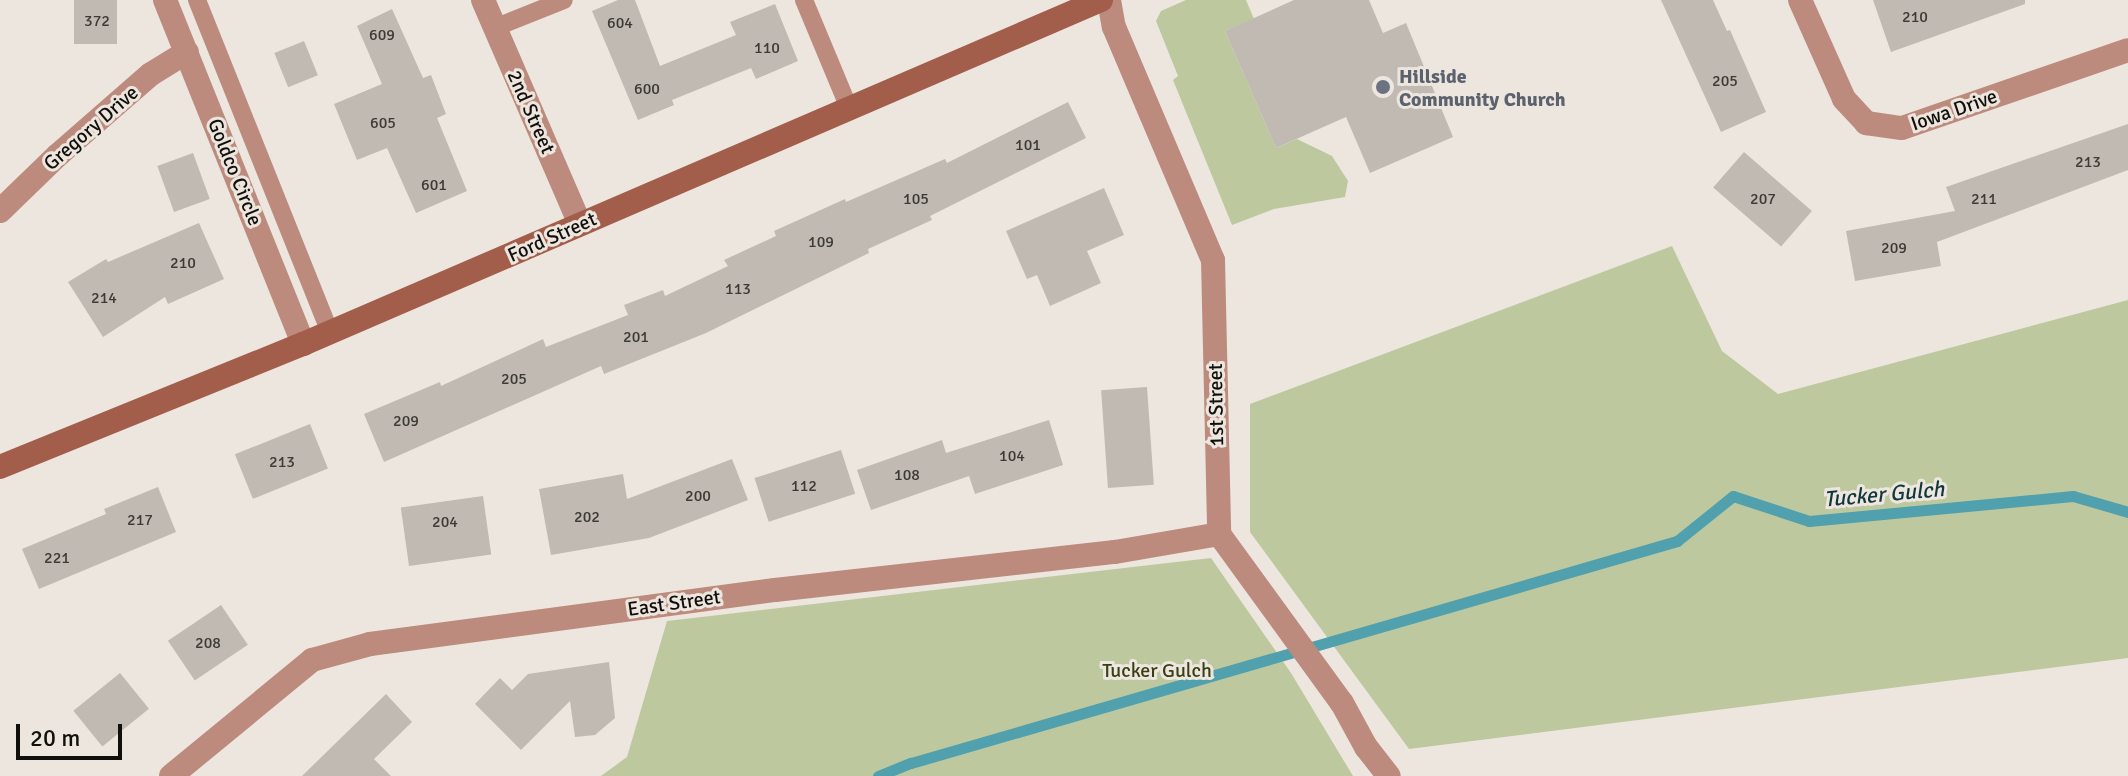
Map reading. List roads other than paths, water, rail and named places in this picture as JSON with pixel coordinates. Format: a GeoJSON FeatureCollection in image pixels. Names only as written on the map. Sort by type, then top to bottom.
{"type":"FeatureCollection","features":[{"type":"Feature","properties":{"kind":"street","name":"Goldco Circle"},"geometry":{"type":"LineString","coordinates":[[165,0],[303,344]]}},
{"type":"Feature","properties":{"kind":"street","name":"2nd Street"},"geometry":{"type":"LineString","coordinates":[[483,0],[580,224]]}},
{"type":"Feature","properties":{"kind":"street","name":"Ford Street"},"geometry":{"type":"LineString","coordinates":[[0,467],[330,333],[1101,0]]}},
{"type":"Feature","properties":{"kind":"street","name":"1st Street"},"geometry":{"type":"LineString","coordinates":[[1109,0],[1114,27],[1213,260],[1219,534]]}},
{"type":"Feature","properties":{"kind":"street","name":"Iowa Drive"},"geometry":{"type":"LineString","coordinates":[[1800,0],[1844,99],[1866,123],[1902,128],[2128,50]]}},
{"type":"Feature","properties":{"kind":"street","name":"Gregory Drive"},"geometry":{"type":"LineString","coordinates":[[0,211],[58,155],[151,74],[187,52]]}},
{"type":"Feature","properties":{"kind":"street"},"geometry":{"type":"LineString","coordinates":[[1219,534],[1342,703],[1366,747],[1389,776]]}},
{"type":"Feature","properties":{"kind":"street","name":"East Street"},"geometry":{"type":"LineString","coordinates":[[171,776],[312,660],[370,644],[775,590],[1115,552],[1219,534]]}},
{"type":"Feature","properties":{"kind":"lane"},"geometry":{"type":"LineString","coordinates":[[197,0],[330,333]]}},
{"type":"Feature","properties":{"kind":"lane"},"geometry":{"type":"LineString","coordinates":[[494,28],[564,0]]}},
{"type":"Feature","properties":{"kind":"lane"},"geometry":{"type":"LineString","coordinates":[[804,0],[849,108]]}},
{"type":"Feature","properties":{"kind":"waterway","name":"Tucker Gulch"},"geometry":{"type":"LineString","coordinates":[[878,776],[911,763],[1677,541],[1733,496],[1809,521],[2073,496],[2128,512]]}},
{"type":"Feature","properties":{"kind":"place","name":"Hillside Community Church"},"geometry":{"type":"Point","coordinates":[1383,87]}}]}
